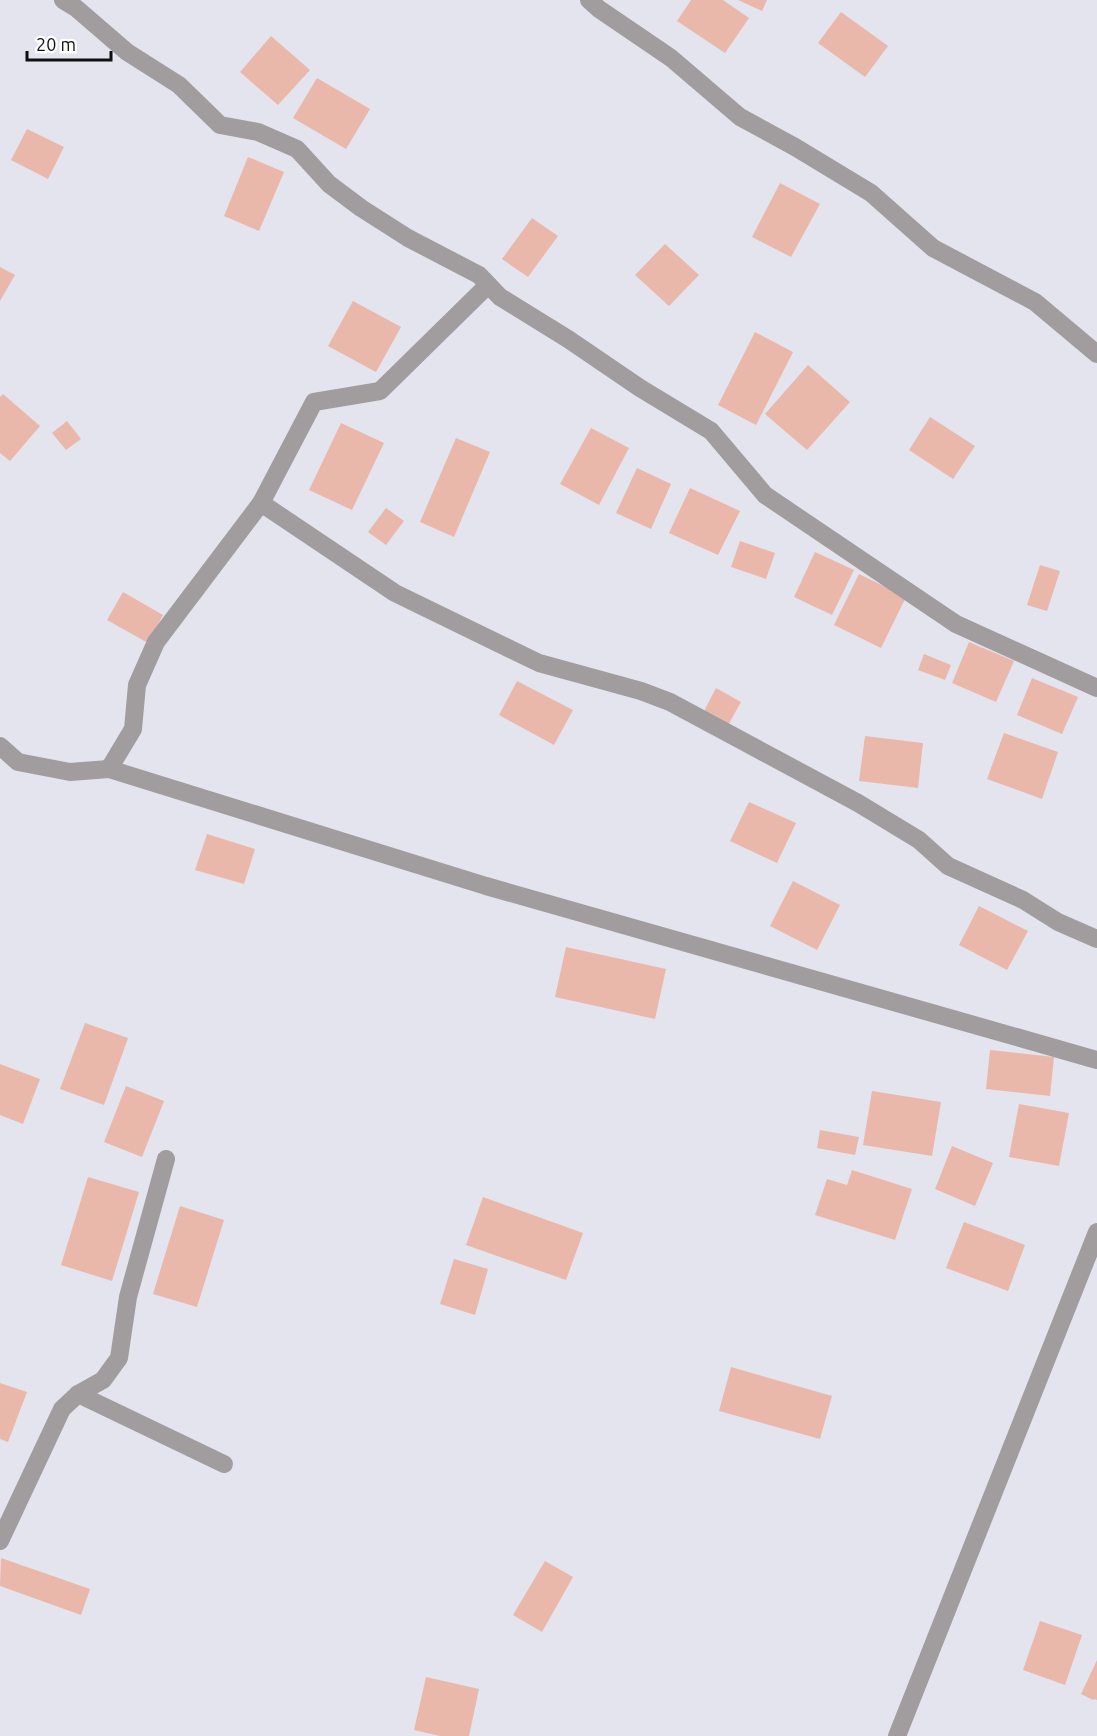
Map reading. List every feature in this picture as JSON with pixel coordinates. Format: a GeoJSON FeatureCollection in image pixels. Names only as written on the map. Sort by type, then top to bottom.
{"type":"FeatureCollection","features":[{"type":"Feature","properties":{"kind":"street"},"geometry":{"type":"LineString","coordinates":[[63,0],[76,8],[127,52],[179,85],[220,125],[258,132],[297,149],[329,184],[361,208],[408,238],[479,274],[500,297],[711,431],[765,495],[956,624],[1097,688]]}},
{"type":"Feature","properties":{"kind":"street"},"geometry":{"type":"LineString","coordinates":[[589,0],[671,58],[740,117],[871,193],[933,248],[1035,302],[1097,354]]}},
{"type":"Feature","properties":{"kind":"street"},"geometry":{"type":"LineString","coordinates":[[109,769],[133,729],[137,685],[156,642],[261,503],[314,402],[380,391],[488,285]]}},
{"type":"Feature","properties":{"kind":"street"},"geometry":{"type":"LineString","coordinates":[[261,503],[395,593],[539,663],[641,691],[670,702],[889,821],[919,840],[948,866],[1023,900],[1058,922],[1097,939]]}},
{"type":"Feature","properties":{"kind":"street"},"geometry":{"type":"LineString","coordinates":[[0,746],[18,762],[70,772],[109,769],[486,886],[1097,1060]]}},
{"type":"Feature","properties":{"kind":"street"},"geometry":{"type":"LineString","coordinates":[[0,1541],[62,1409],[78,1394],[103,1380],[119,1358],[128,1297],[166,1159]]}},
{"type":"Feature","properties":{"kind":"street"},"geometry":{"type":"LineString","coordinates":[[897,1736],[1097,1232]]}},
{"type":"Feature","properties":{"kind":"street"},"geometry":{"type":"LineString","coordinates":[[78,1394],[224,1464]]}},
{"type":"Feature","properties":{"kind":"building"},"geometry":{"type":"Polygon","coordinates":[[[691,0],[723,0],[749,18],[725,53],[677,21],[691,0]]]}},
{"type":"Feature","properties":{"kind":"building"},"geometry":{"type":"Polygon","coordinates":[[[738,0],[767,0],[762,11],[738,0]]]}},
{"type":"Feature","properties":{"kind":"building"},"geometry":{"type":"Polygon","coordinates":[[[841,12],[888,46],[865,77],[818,43],[841,12]]]}},
{"type":"Feature","properties":{"kind":"building"},"geometry":{"type":"Polygon","coordinates":[[[271,36],[310,70],[278,105],[240,72],[271,36]]]}},
{"type":"Feature","properties":{"kind":"building"},"geometry":{"type":"Polygon","coordinates":[[[317,78],[370,109],[346,149],[293,118],[317,78]]]}},
{"type":"Feature","properties":{"kind":"building"},"geometry":{"type":"Polygon","coordinates":[[[27,129],[64,147],[48,179],[11,160],[27,129]]]}},
{"type":"Feature","properties":{"kind":"building"},"geometry":{"type":"Polygon","coordinates":[[[248,157],[284,172],[259,231],[224,216],[248,157]]]}},
{"type":"Feature","properties":{"kind":"building"},"geometry":{"type":"Polygon","coordinates":[[[780,183],[820,204],[791,257],[752,237],[780,183]]]}},
{"type":"Feature","properties":{"kind":"building"},"geometry":{"type":"Polygon","coordinates":[[[532,218],[558,236],[528,277],[502,259],[532,218]]]}},
{"type":"Feature","properties":{"kind":"building"},"geometry":{"type":"Polygon","coordinates":[[[665,244],[699,275],[669,306],[635,275],[665,244]]]}},
{"type":"Feature","properties":{"kind":"building"},"geometry":{"type":"Polygon","coordinates":[[[0,267],[15,275],[0,301],[0,267]]]}},
{"type":"Feature","properties":{"kind":"building"},"geometry":{"type":"Polygon","coordinates":[[[353,301],[401,327],[376,372],[328,346],[353,301]]]}},
{"type":"Feature","properties":{"kind":"building"},"geometry":{"type":"Polygon","coordinates":[[[755,332],[793,352],[756,425],[718,405],[755,332]]]}},
{"type":"Feature","properties":{"kind":"building"},"geometry":{"type":"Polygon","coordinates":[[[808,365],[850,402],[807,450],[765,414],[808,365]]]}},
{"type":"Feature","properties":{"kind":"building"},"geometry":{"type":"Polygon","coordinates":[[[3,394],[40,426],[10,461],[0,453],[0,397],[3,394]]]}},
{"type":"Feature","properties":{"kind":"building"},"geometry":{"type":"Polygon","coordinates":[[[930,417],[975,446],[953,479],[909,450],[930,417]]]}},
{"type":"Feature","properties":{"kind":"building"},"geometry":{"type":"Polygon","coordinates":[[[67,421],[81,439],[66,450],[52,433],[67,421]]]}},
{"type":"Feature","properties":{"kind":"building"},"geometry":{"type":"Polygon","coordinates":[[[341,423],[384,443],[352,510],[309,490],[341,423]]]}},
{"type":"Feature","properties":{"kind":"building"},"geometry":{"type":"Polygon","coordinates":[[[591,428],[629,448],[599,505],[560,484],[591,428]]]}},
{"type":"Feature","properties":{"kind":"building"},"geometry":{"type":"Polygon","coordinates":[[[456,438],[490,452],[454,537],[420,522],[456,438]]]}},
{"type":"Feature","properties":{"kind":"building"},"geometry":{"type":"Polygon","coordinates":[[[637,468],[671,484],[651,529],[616,513],[637,468]]]}},
{"type":"Feature","properties":{"kind":"building"},"geometry":{"type":"Polygon","coordinates":[[[690,488],[740,511],[718,555],[669,533],[690,488]]]}},
{"type":"Feature","properties":{"kind":"building"},"geometry":{"type":"Polygon","coordinates":[[[386,508],[404,521],[386,545],[368,532],[386,508]]]}},
{"type":"Feature","properties":{"kind":"building"},"geometry":{"type":"Polygon","coordinates":[[[740,541],[775,553],[766,579],[731,567],[740,541]]]}},
{"type":"Feature","properties":{"kind":"building"},"geometry":{"type":"Polygon","coordinates":[[[815,552],[854,570],[832,615],[794,597],[815,552]]]}},
{"type":"Feature","properties":{"kind":"building"},"geometry":{"type":"Polygon","coordinates":[[[1040,565],[1060,571],[1047,611],[1027,605],[1040,565]]]}},
{"type":"Feature","properties":{"kind":"building"},"geometry":{"type":"Polygon","coordinates":[[[859,574],[906,597],[881,648],[834,625],[859,574]]]}},
{"type":"Feature","properties":{"kind":"building"},"geometry":{"type":"Polygon","coordinates":[[[123,592],[163,615],[148,643],[107,620],[123,592]]]}},
{"type":"Feature","properties":{"kind":"building"},"geometry":{"type":"Polygon","coordinates":[[[969,642],[1014,661],[996,702],[952,683],[969,642]]]}},
{"type":"Feature","properties":{"kind":"building"},"geometry":{"type":"Polygon","coordinates":[[[924,654],[951,665],[945,680],[918,670],[924,654]]]}},
{"type":"Feature","properties":{"kind":"building"},"geometry":{"type":"Polygon","coordinates":[[[1032,678],[1078,697],[1062,734],[1017,715],[1032,678]]]}},
{"type":"Feature","properties":{"kind":"building"},"geometry":{"type":"Polygon","coordinates":[[[517,681],[573,710],[554,745],[499,715],[517,681]]]}},
{"type":"Feature","properties":{"kind":"building"},"geometry":{"type":"Polygon","coordinates":[[[716,688],[741,702],[727,727],[703,713],[716,688]]]}},
{"type":"Feature","properties":{"kind":"building"},"geometry":{"type":"Polygon","coordinates":[[[1004,733],[1058,752],[1042,799],[987,779],[1004,733]]]}},
{"type":"Feature","properties":{"kind":"building"},"geometry":{"type":"Polygon","coordinates":[[[865,736],[923,743],[918,788],[859,781],[865,736]]]}},
{"type":"Feature","properties":{"kind":"building"},"geometry":{"type":"Polygon","coordinates":[[[749,802],[796,823],[777,863],[730,841],[749,802]]]}},
{"type":"Feature","properties":{"kind":"building"},"geometry":{"type":"Polygon","coordinates":[[[207,834],[255,849],[244,884],[195,870],[207,834]]]}},
{"type":"Feature","properties":{"kind":"building"},"geometry":{"type":"Polygon","coordinates":[[[793,881],[840,905],[817,950],[770,926],[793,881]]]}},
{"type":"Feature","properties":{"kind":"building"},"geometry":{"type":"Polygon","coordinates":[[[979,906],[1028,931],[1007,970],[959,945],[979,906]]]}},
{"type":"Feature","properties":{"kind":"building"},"geometry":{"type":"Polygon","coordinates":[[[566,947],[666,969],[655,1019],[555,997],[566,947]]]}},
{"type":"Feature","properties":{"kind":"building"},"geometry":{"type":"Polygon","coordinates":[[[85,1023],[128,1038],[104,1105],[60,1089],[85,1023]]]}},
{"type":"Feature","properties":{"kind":"building"},"geometry":{"type":"Polygon","coordinates":[[[990,1050],[1054,1057],[1050,1096],[986,1089],[990,1050]]]}},
{"type":"Feature","properties":{"kind":"building"},"geometry":{"type":"Polygon","coordinates":[[[0,1064],[40,1079],[23,1124],[0,1115],[0,1064]]]}},
{"type":"Feature","properties":{"kind":"building"},"geometry":{"type":"Polygon","coordinates":[[[126,1086],[164,1101],[142,1157],[104,1142],[126,1086]]]}},
{"type":"Feature","properties":{"kind":"building"},"geometry":{"type":"Polygon","coordinates":[[[872,1091],[941,1102],[932,1156],[863,1145],[872,1091]]]}},
{"type":"Feature","properties":{"kind":"building"},"geometry":{"type":"Polygon","coordinates":[[[1019,1104],[1069,1113],[1059,1166],[1009,1157],[1019,1104]]]}},
{"type":"Feature","properties":{"kind":"building"},"geometry":{"type":"Polygon","coordinates":[[[820,1130],[859,1137],[855,1155],[817,1148],[820,1130]]]}},
{"type":"Feature","properties":{"kind":"building"},"geometry":{"type":"Polygon","coordinates":[[[952,1146],[993,1163],[975,1206],[935,1189],[952,1146]]]}},
{"type":"Feature","properties":{"kind":"building"},"geometry":{"type":"Polygon","coordinates":[[[852,1170],[912,1189],[895,1240],[815,1215],[827,1179],[847,1185],[852,1170]]]}},
{"type":"Feature","properties":{"kind":"building"},"geometry":{"type":"Polygon","coordinates":[[[88,1177],[139,1192],[112,1281],[61,1265],[88,1177]]]}},
{"type":"Feature","properties":{"kind":"building"},"geometry":{"type":"Polygon","coordinates":[[[483,1197],[583,1233],[566,1280],[466,1245],[483,1197]]]}},
{"type":"Feature","properties":{"kind":"building"},"geometry":{"type":"Polygon","coordinates":[[[180,1206],[224,1220],[197,1307],[153,1294],[180,1206]]]}},
{"type":"Feature","properties":{"kind":"building"},"geometry":{"type":"Polygon","coordinates":[[[964,1222],[1025,1245],[1008,1291],[946,1268],[964,1222]]]}},
{"type":"Feature","properties":{"kind":"building"},"geometry":{"type":"Polygon","coordinates":[[[454,1259],[488,1269],[475,1315],[440,1304],[454,1259]]]}},
{"type":"Feature","properties":{"kind":"building"},"geometry":{"type":"Polygon","coordinates":[[[731,1367],[832,1396],[820,1439],[719,1411],[731,1367]]]}},
{"type":"Feature","properties":{"kind":"building"},"geometry":{"type":"Polygon","coordinates":[[[0,1383],[27,1392],[8,1442],[0,1439],[0,1383]]]}},
{"type":"Feature","properties":{"kind":"building"},"geometry":{"type":"Polygon","coordinates":[[[1,1558],[90,1589],[81,1615],[0,1586],[1,1558]]]}},
{"type":"Feature","properties":{"kind":"building"},"geometry":{"type":"Polygon","coordinates":[[[545,1561],[573,1577],[542,1632],[513,1615],[545,1561]]]}},
{"type":"Feature","properties":{"kind":"building"},"geometry":{"type":"Polygon","coordinates":[[[1040,1621],[1082,1635],[1065,1685],[1023,1670],[1040,1621]]]}},
{"type":"Feature","properties":{"kind":"building"},"geometry":{"type":"Polygon","coordinates":[[[1097,1660],[1097,1700],[1093,1700],[1081,1694],[1097,1660]]]}},
{"type":"Feature","properties":{"kind":"building"},"geometry":{"type":"Polygon","coordinates":[[[426,1677],[479,1689],[469,1736],[440,1736],[414,1730],[426,1677]]]}}]}
